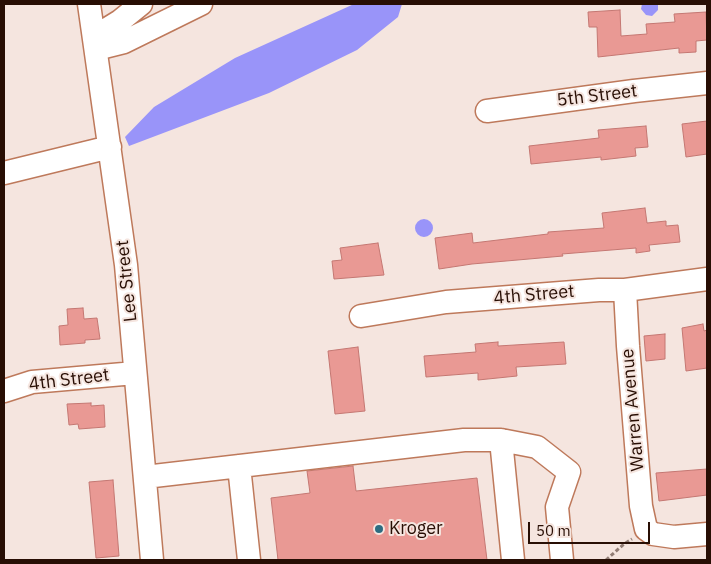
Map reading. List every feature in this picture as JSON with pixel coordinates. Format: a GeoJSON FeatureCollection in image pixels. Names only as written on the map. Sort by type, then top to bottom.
{"type":"FeatureCollection","features":[{"type":"Feature","properties":{"kind":"street","name":"Lee Street"},"geometry":{"type":"LineString","coordinates":[[89,4],[126,265],[149,560]]}},
{"type":"Feature","properties":{"kind":"street"},"geometry":{"type":"LineString","coordinates":[[95,43],[141,4]]}},
{"type":"Feature","properties":{"kind":"street"},"geometry":{"type":"LineString","coordinates":[[95,43],[124,42],[201,4]]}},
{"type":"Feature","properties":{"kind":"street","name":"5th Street"},"geometry":{"type":"LineString","coordinates":[[487,111],[634,91],[707,84]]}},
{"type":"Feature","properties":{"kind":"street"},"geometry":{"type":"LineString","coordinates":[[4,173],[110,148]]}},
{"type":"Feature","properties":{"kind":"street","name":"4th Street"},"geometry":{"type":"LineString","coordinates":[[360,316],[446,302],[599,290],[625,290],[707,279]]}},
{"type":"Feature","properties":{"kind":"street","name":"Warren Avenue"},"geometry":{"type":"LineString","coordinates":[[625,290],[641,506],[647,530]]}},
{"type":"Feature","properties":{"kind":"street","name":"4th Street"},"geometry":{"type":"LineString","coordinates":[[4,391],[32,382],[135,373]]}},
{"type":"Feature","properties":{"kind":"street"},"geometry":{"type":"LineString","coordinates":[[144,477],[464,440],[501,440],[537,447],[569,472],[557,507],[562,560]]}},
{"type":"Feature","properties":{"kind":"street"},"geometry":{"type":"LineString","coordinates":[[501,440],[513,560]]}},
{"type":"Feature","properties":{"kind":"street"},"geometry":{"type":"LineString","coordinates":[[239,466],[249,560]]}},
{"type":"Feature","properties":{"kind":"street"},"geometry":{"type":"LineString","coordinates":[[647,530],[653,534],[674,536],[707,534]]}},
{"type":"Feature","properties":{"kind":"path"},"geometry":{"type":"LineString","coordinates":[[606,560],[624,544],[647,530]]}},
{"type":"Feature","properties":{"kind":"shaded area"},"geometry":{"type":"Polygon","coordinates":[[[354,4],[402,4],[398,17],[357,50],[269,93],[129,146],[125,137],[154,107],[235,58],[354,4]]]}},
{"type":"Feature","properties":{"kind":"shaded area"},"geometry":{"type":"Polygon","coordinates":[[[642,4],[658,4],[658,10],[652,16],[646,15],[641,9],[642,4]]]}},
{"type":"Feature","properties":{"kind":"shaded area"},"geometry":{"type":"Polygon","coordinates":[[[420,219],[428,219],[433,224],[431,235],[420,237],[415,232],[415,224],[420,219]]]}},
{"type":"Feature","properties":{"kind":"building"},"geometry":{"type":"Polygon","coordinates":[[[620,10],[621,36],[647,34],[646,24],[675,22],[674,14],[706,12],[707,40],[696,41],[696,52],[679,53],[679,48],[598,57],[597,27],[589,27],[588,12],[620,10]]]}},
{"type":"Feature","properties":{"kind":"building"},"geometry":{"type":"Polygon","coordinates":[[[707,121],[707,154],[686,157],[682,124],[707,121]]]}},
{"type":"Feature","properties":{"kind":"building"},"geometry":{"type":"Polygon","coordinates":[[[646,126],[648,147],[635,148],[636,156],[601,160],[601,157],[531,164],[529,146],[599,138],[598,130],[646,126]]]}},
{"type":"Feature","properties":{"kind":"building"},"geometry":{"type":"Polygon","coordinates":[[[645,208],[647,223],[666,221],[666,226],[678,225],[680,242],[649,245],[650,251],[636,253],[636,248],[562,254],[563,256],[472,264],[439,269],[435,238],[472,233],[473,243],[548,234],[548,232],[604,228],[602,213],[645,208]]]}},
{"type":"Feature","properties":{"kind":"building"},"geometry":{"type":"Polygon","coordinates":[[[378,243],[384,275],[334,279],[332,261],[342,260],[340,248],[378,243]]]}},
{"type":"Feature","properties":{"kind":"building"},"geometry":{"type":"Polygon","coordinates":[[[83,308],[84,319],[97,318],[100,339],[85,340],[85,343],[60,345],[59,326],[68,325],[67,309],[83,308]]]}},
{"type":"Feature","properties":{"kind":"building"},"geometry":{"type":"Polygon","coordinates":[[[703,324],[704,331],[707,330],[707,368],[686,371],[682,328],[703,324]]]}},
{"type":"Feature","properties":{"kind":"building"},"geometry":{"type":"Polygon","coordinates":[[[665,334],[665,359],[646,361],[644,336],[665,334]]]}},
{"type":"Feature","properties":{"kind":"building"},"geometry":{"type":"Polygon","coordinates":[[[498,342],[498,346],[564,342],[566,364],[516,367],[517,376],[478,380],[478,373],[426,377],[424,356],[476,352],[475,344],[498,342]]]}},
{"type":"Feature","properties":{"kind":"building"},"geometry":{"type":"Polygon","coordinates":[[[358,347],[365,411],[335,414],[328,351],[358,347]]]}},
{"type":"Feature","properties":{"kind":"building"},"geometry":{"type":"Polygon","coordinates":[[[91,403],[91,406],[104,405],[105,427],[79,429],[78,424],[69,425],[67,404],[91,403]]]}},
{"type":"Feature","properties":{"kind":"building","name":"Kroger"},"geometry":{"type":"Polygon","coordinates":[[[353,466],[356,491],[477,478],[487,560],[278,560],[271,498],[310,493],[307,471],[353,466]]]}},
{"type":"Feature","properties":{"kind":"building"},"geometry":{"type":"Polygon","coordinates":[[[707,469],[707,495],[659,501],[656,473],[707,469]]]}},
{"type":"Feature","properties":{"kind":"building"},"geometry":{"type":"Polygon","coordinates":[[[113,480],[119,556],[96,558],[89,482],[113,480]]]}},
{"type":"Feature","properties":{"kind":"place","name":"Kroger"},"geometry":{"type":"Point","coordinates":[379,529]}}]}
